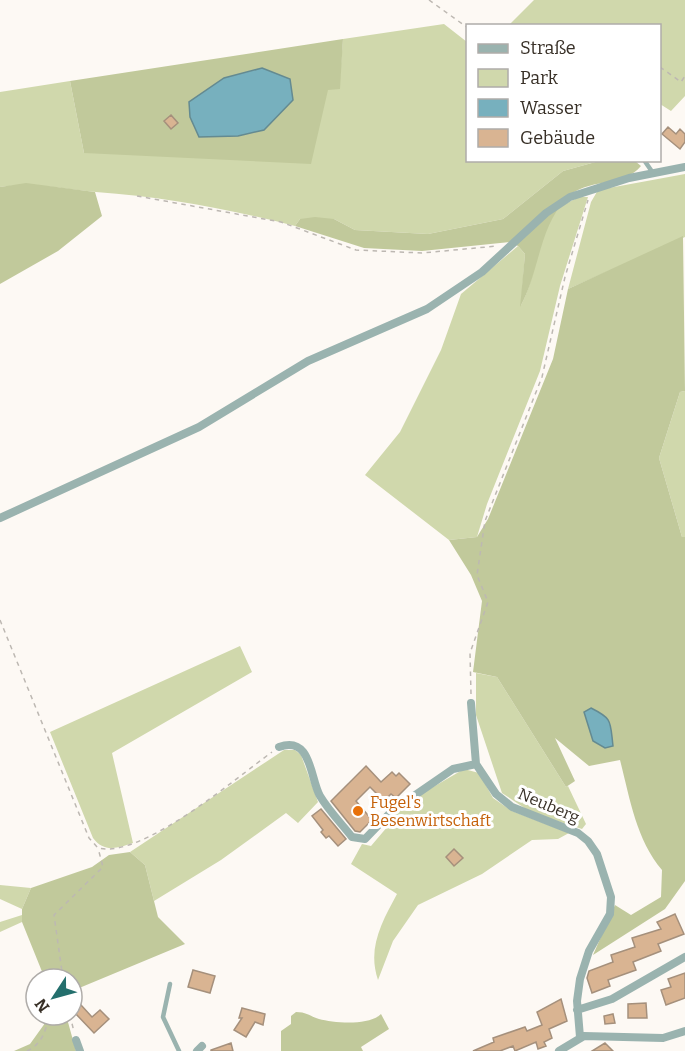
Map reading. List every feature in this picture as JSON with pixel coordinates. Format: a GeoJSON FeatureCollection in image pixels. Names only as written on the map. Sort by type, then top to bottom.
{"type":"FeatureCollection","features":[{"type":"Feature","properties":{"kind":"street"},"geometry":{"type":"LineString","coordinates":[[0,518],[199,427],[308,361],[427,309],[482,272],[546,213],[570,197],[629,178],[685,167]]}},
{"type":"Feature","properties":{"kind":"street"},"geometry":{"type":"LineString","coordinates":[[279,747],[290,745],[309,757],[318,793],[326,805],[352,837],[365,839],[392,811],[453,769],[476,764],[471,703]]}},
{"type":"Feature","properties":{"kind":"street","name":"Neuberg"},"geometry":{"type":"LineString","coordinates":[[476,764],[503,801],[537,818],[578,832],[597,854],[611,904],[610,914],[583,965],[577,993],[580,1037]]}},
{"type":"Feature","properties":{"kind":"street"},"geometry":{"type":"LineString","coordinates":[[577,1010],[612,999],[685,957]]}},
{"type":"Feature","properties":{"kind":"street"},"geometry":{"type":"LineString","coordinates":[[559,1051],[580,1037],[663,1038],[685,1031]]}},
{"type":"Feature","properties":{"kind":"street"},"geometry":{"type":"LineString","coordinates":[[76,1040],[80,1051]]}},
{"type":"Feature","properties":{"kind":"lane"},"geometry":{"type":"LineString","coordinates":[[645,162],[653,173]]}},
{"type":"Feature","properties":{"kind":"lane"},"geometry":{"type":"LineString","coordinates":[[170,984],[163,1017],[179,1051]]}},
{"type":"Feature","properties":{"kind":"path"},"geometry":{"type":"LineString","coordinates":[[429,0],[466,27]]}},
{"type":"Feature","properties":{"kind":"path"},"geometry":{"type":"LineString","coordinates":[[661,68],[681,82],[685,76]]}},
{"type":"Feature","properties":{"kind":"path"},"geometry":{"type":"LineString","coordinates":[[471,703],[470,653],[488,602],[477,575],[485,521],[542,377],[565,277],[590,190]]}},
{"type":"Feature","properties":{"kind":"path"},"geometry":{"type":"LineString","coordinates":[[137,196],[281,222],[356,250],[422,253],[513,245]]}},
{"type":"Feature","properties":{"kind":"path"},"geometry":{"type":"LineString","coordinates":[[0,620],[89,838],[98,848],[103,867],[54,915],[61,967]]}},
{"type":"Feature","properties":{"kind":"path"},"geometry":{"type":"LineString","coordinates":[[98,848],[120,849],[153,836],[279,747]]}},
{"type":"Feature","properties":{"kind":"path"},"geometry":{"type":"LineString","coordinates":[[27,1051],[34,1047],[45,1034],[47,1027]]}},
{"type":"Feature","properties":{"kind":"path"},"geometry":{"type":"LineString","coordinates":[[73,1027],[76,1040]]}},
{"type":"Feature","properties":{"kind":"green space"},"geometry":{"type":"Polygon","coordinates":[[[534,0],[685,0],[685,96],[671,111],[661,105],[661,24],[510,24],[534,0]]]}},
{"type":"Feature","properties":{"kind":"green space"},"geometry":{"type":"Polygon","coordinates":[[[444,24],[466,41],[466,162],[595,162],[563,171],[503,219],[428,234],[355,230],[334,219],[300,219],[295,226],[171,200],[36,186],[0,187],[0,92],[70,81],[84,153],[329,89],[339,89],[343,39],[444,24]]]}},
{"type":"Feature","properties":{"kind":"green space"},"geometry":{"type":"Polygon","coordinates":[[[343,39],[340,89],[328,90],[311,164],[84,153],[70,81],[343,39]],[[262,68],[224,78],[290,79],[262,68]]]}},
{"type":"Feature","properties":{"kind":"green space"},"geometry":{"type":"Polygon","coordinates":[[[595,162],[636,162],[641,166],[634,173],[625,177],[584,188],[567,198],[550,223],[527,293],[520,307],[525,254],[518,246],[510,242],[422,251],[364,248],[295,226],[300,219],[315,217],[334,219],[355,230],[428,234],[503,219],[563,171],[595,162]]]}},
{"type":"Feature","properties":{"kind":"green space"},"geometry":{"type":"Polygon","coordinates":[[[685,174],[685,237],[568,289],[591,202],[598,190],[685,174]]]}},
{"type":"Feature","properties":{"kind":"green space"},"geometry":{"type":"Polygon","coordinates":[[[26,183],[95,192],[102,216],[58,251],[0,284],[0,187],[26,183]]]}},
{"type":"Feature","properties":{"kind":"green space"},"geometry":{"type":"Polygon","coordinates":[[[579,197],[588,197],[560,286],[540,371],[487,504],[477,537],[449,540],[365,475],[400,432],[441,350],[461,294],[518,246],[525,254],[521,305],[546,228],[560,207],[579,197]]]}},
{"type":"Feature","properties":{"kind":"green space"},"geometry":{"type":"Polygon","coordinates":[[[683,236],[685,391],[680,392],[659,458],[682,537],[685,537],[685,881],[665,909],[593,955],[615,905],[631,915],[661,897],[662,870],[640,832],[620,760],[589,766],[555,738],[575,781],[566,787],[497,677],[473,672],[482,601],[471,575],[449,540],[477,537],[488,519],[553,359],[568,289],[683,236]],[[591,708],[593,741],[600,713],[591,708]]]}},
{"type":"Feature","properties":{"kind":"green space"},"geometry":{"type":"Polygon","coordinates":[[[685,391],[685,537],[682,537],[659,458],[680,392],[685,391]]]}},
{"type":"Feature","properties":{"kind":"green space"},"geometry":{"type":"Polygon","coordinates":[[[240,646],[252,672],[112,753],[133,843],[112,848],[97,843],[50,732],[240,646]]]}},
{"type":"Feature","properties":{"kind":"green space"},"geometry":{"type":"Polygon","coordinates":[[[476,673],[497,677],[566,787],[568,786],[586,824],[582,829],[532,813],[502,793],[476,715],[476,673]]]}},
{"type":"Feature","properties":{"kind":"green space"},"geometry":{"type":"Polygon","coordinates":[[[284,750],[295,750],[301,755],[318,802],[298,823],[286,813],[221,860],[154,901],[145,865],[130,852],[284,750]]]}},
{"type":"Feature","properties":{"kind":"green space"},"geometry":{"type":"Polygon","coordinates":[[[464,769],[479,773],[493,798],[512,811],[569,833],[558,839],[532,840],[482,874],[418,905],[393,941],[378,980],[374,957],[375,946],[381,925],[397,894],[351,864],[362,844],[371,846],[388,826],[392,811],[464,769]]]}},
{"type":"Feature","properties":{"kind":"green space"},"geometry":{"type":"Polygon","coordinates":[[[130,852],[145,865],[158,917],[185,944],[84,986],[84,967],[40,967],[22,922],[22,909],[31,888],[92,867],[109,855],[130,852]]]}},
{"type":"Feature","properties":{"kind":"green space"},"geometry":{"type":"Polygon","coordinates":[[[0,885],[31,888],[22,909],[0,899],[0,885]]]}},
{"type":"Feature","properties":{"kind":"green space"},"geometry":{"type":"Polygon","coordinates":[[[22,915],[22,922],[0,932],[0,922],[22,915]]]}},
{"type":"Feature","properties":{"kind":"green space"},"geometry":{"type":"Polygon","coordinates":[[[296,1012],[333,1022],[360,1022],[376,1018],[381,1014],[389,1029],[361,1047],[363,1051],[281,1051],[281,1031],[291,1024],[291,1016],[296,1012]]]}},
{"type":"Feature","properties":{"kind":"green space"},"geometry":{"type":"Polygon","coordinates":[[[42,1027],[69,1027],[76,1051],[14,1051],[30,1044],[42,1027]]]}},
{"type":"Feature","properties":{"kind":"water"},"geometry":{"type":"Polygon","coordinates":[[[262,68],[290,79],[293,100],[264,130],[238,136],[199,137],[190,117],[189,102],[224,78],[262,68]]]}},
{"type":"Feature","properties":{"kind":"water"},"geometry":{"type":"Polygon","coordinates":[[[591,708],[607,718],[613,746],[605,748],[593,741],[584,712],[591,708]]]}},
{"type":"Feature","properties":{"kind":"building"},"geometry":{"type":"Polygon","coordinates":[[[171,115],[178,123],[171,129],[164,121],[171,115]]]}},
{"type":"Feature","properties":{"kind":"building"},"geometry":{"type":"Polygon","coordinates":[[[668,127],[676,134],[680,129],[685,134],[685,142],[680,149],[662,134],[668,127]]]}},
{"type":"Feature","properties":{"kind":"building"},"geometry":{"type":"Polygon","coordinates":[[[366,766],[381,782],[392,772],[396,776],[399,773],[410,784],[396,798],[391,794],[384,801],[370,787],[356,801],[372,820],[360,832],[355,831],[331,801],[366,766]]]}},
{"type":"Feature","properties":{"kind":"building"},"geometry":{"type":"Polygon","coordinates":[[[321,809],[346,839],[338,846],[329,836],[326,838],[312,816],[321,809]]]}},
{"type":"Feature","properties":{"kind":"building"},"geometry":{"type":"Polygon","coordinates":[[[454,849],[463,858],[454,866],[446,857],[454,849]]]}},
{"type":"Feature","properties":{"kind":"building"},"geometry":{"type":"Polygon","coordinates":[[[675,914],[684,934],[658,944],[661,951],[633,962],[636,970],[608,980],[610,986],[592,993],[587,978],[589,971],[613,962],[611,955],[635,947],[632,938],[661,929],[657,922],[675,914]]]}},
{"type":"Feature","properties":{"kind":"building"},"geometry":{"type":"Polygon","coordinates":[[[193,970],[215,976],[210,993],[188,987],[193,970]]]}},
{"type":"Feature","properties":{"kind":"building"},"geometry":{"type":"Polygon","coordinates":[[[685,973],[685,998],[666,1005],[661,990],[671,987],[668,979],[685,973]]]}},
{"type":"Feature","properties":{"kind":"building"},"geometry":{"type":"Polygon","coordinates":[[[561,999],[567,1021],[549,1029],[552,1038],[544,1042],[546,1046],[538,1049],[536,1042],[515,1051],[513,1046],[500,1051],[473,1051],[494,1042],[493,1038],[525,1027],[527,1031],[542,1025],[537,1012],[561,999]]]}},
{"type":"Feature","properties":{"kind":"building"},"geometry":{"type":"Polygon","coordinates":[[[646,1003],[647,1018],[628,1018],[628,1004],[646,1003]]]}},
{"type":"Feature","properties":{"kind":"building"},"geometry":{"type":"Polygon","coordinates":[[[84,1008],[92,1017],[100,1010],[109,1019],[94,1033],[84,1022],[84,1008]]]}},
{"type":"Feature","properties":{"kind":"building"},"geometry":{"type":"Polygon","coordinates":[[[242,1008],[265,1014],[263,1025],[255,1022],[246,1037],[234,1030],[242,1018],[239,1018],[242,1008]]]}},
{"type":"Feature","properties":{"kind":"building"},"geometry":{"type":"Polygon","coordinates":[[[613,1014],[615,1023],[605,1024],[604,1016],[613,1014]]]}},
{"type":"Feature","properties":{"kind":"building"},"geometry":{"type":"Polygon","coordinates":[[[231,1043],[233,1051],[211,1051],[211,1050],[231,1043]]]}},
{"type":"Feature","properties":{"kind":"building"},"geometry":{"type":"Polygon","coordinates":[[[605,1043],[613,1051],[592,1051],[605,1043]]]}},
{"type":"Feature","properties":{"kind":"place","name":"Fugel's Besenwirtschaft"},"geometry":{"type":"Point","coordinates":[358,811]}}]}
